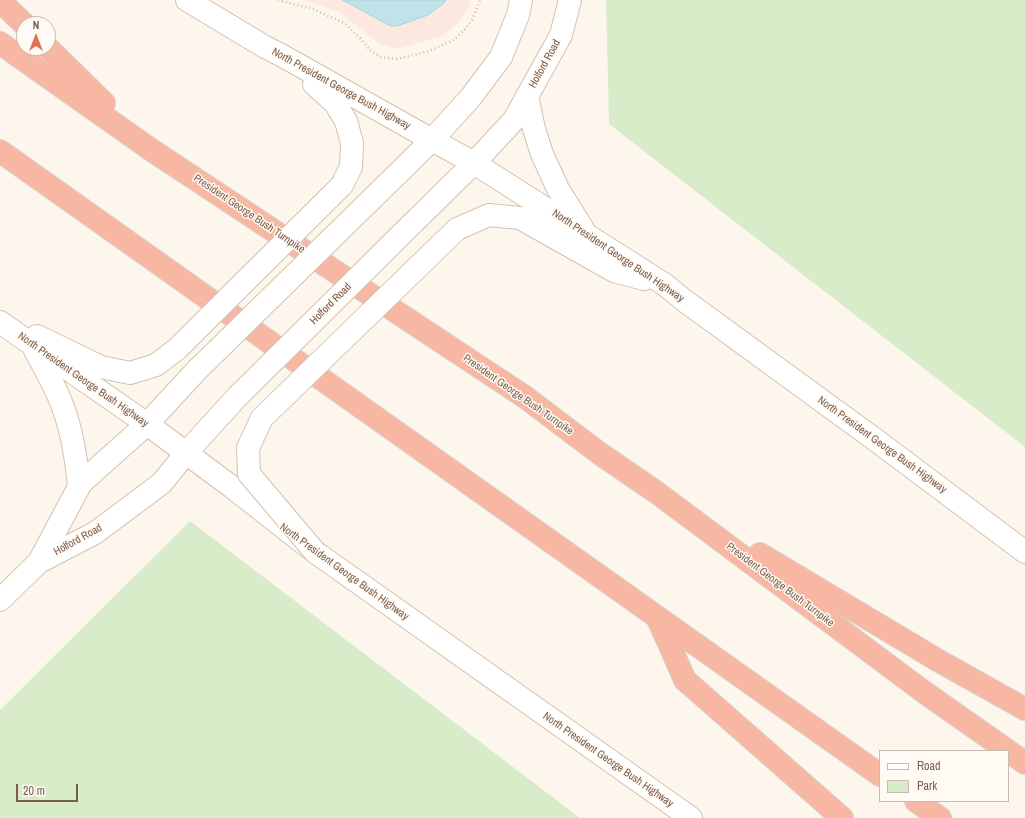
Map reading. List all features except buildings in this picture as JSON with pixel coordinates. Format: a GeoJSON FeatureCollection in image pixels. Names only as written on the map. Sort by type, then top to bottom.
{"type":"FeatureCollection","features":[{"type":"Feature","properties":{"kind":"highway"},"geometry":{"type":"LineString","coordinates":[[0,1],[16,16]]}},
{"type":"Feature","properties":{"kind":"highway","name":"President George Bush Turnpike"},"geometry":{"type":"LineString","coordinates":[[0,42],[150,149],[525,397],[599,453],[656,492],[924,692],[1007,750]]}},
{"type":"Feature","properties":{"kind":"highway"},"geometry":{"type":"LineString","coordinates":[[56,56],[150,149]]}},
{"type":"Feature","properties":{"kind":"highway"},"geometry":{"type":"LineString","coordinates":[[0,151],[879,774]]}},
{"type":"Feature","properties":{"kind":"highway"},"geometry":{"type":"LineString","coordinates":[[656,492],[938,661],[1025,709]]}},
{"type":"Feature","properties":{"kind":"highway"},"geometry":{"type":"LineString","coordinates":[[657,618],[685,680],[842,818]]}},
{"type":"Feature","properties":{"kind":"highway","name":"President George Bush Turnpike"},"geometry":{"type":"LineString","coordinates":[[1009,752],[1025,763]]}},
{"type":"Feature","properties":{"kind":"highway"},"geometry":{"type":"LineString","coordinates":[[917,802],[940,818]]}},
{"type":"Feature","properties":{"kind":"main road","name":"North President George Bush Highway"},"geometry":{"type":"LineString","coordinates":[[186,0],[264,47],[281,55],[474,163],[664,284],[1025,552]]}},
{"type":"Feature","properties":{"kind":"main road","name":"Holford Road"},"geometry":{"type":"LineString","coordinates":[[39,562],[81,483],[147,424],[197,370],[432,140],[471,97],[501,57],[518,15],[521,0]]}},
{"type":"Feature","properties":{"kind":"main road","name":"Holford Road"},"geometry":{"type":"LineString","coordinates":[[0,600],[39,562],[95,533],[162,483],[186,453],[237,397],[474,163],[514,120],[561,35],[570,0]]}},
{"type":"Feature","properties":{"kind":"main road"},"geometry":{"type":"LineString","coordinates":[[0,319],[64,348],[101,367],[130,373],[156,366],[177,349],[342,185],[351,167],[352,143],[346,120],[335,103],[281,55]]}},
{"type":"Feature","properties":{"kind":"main road"},"geometry":{"type":"LineString","coordinates":[[527,96],[534,129],[542,154],[558,189],[585,234]]}},
{"type":"Feature","properties":{"kind":"main road"},"geometry":{"type":"LineString","coordinates":[[315,552],[249,474],[248,448],[262,418],[457,229],[489,215],[520,218],[614,271],[664,284]]}},
{"type":"Feature","properties":{"kind":"main road","name":"North President George Bush Highway"},"geometry":{"type":"LineString","coordinates":[[0,322],[147,424],[232,487],[315,552],[691,818]]}},
{"type":"Feature","properties":{"kind":"main road"},"geometry":{"type":"LineString","coordinates":[[32,345],[61,402],[70,430],[79,486]]}},
{"type":"Feature","properties":{"kind":"path"},"geometry":{"type":"LineString","coordinates":[[278,0],[313,9],[344,23],[371,51],[381,57],[397,59],[429,51],[454,40],[466,29],[472,20],[480,0]]}},
{"type":"Feature","properties":{"kind":"shaded area"},"geometry":{"type":"Polygon","coordinates":[[[303,0],[470,0],[469,6],[458,23],[443,36],[397,49],[380,44],[339,12],[303,0]]]}},
{"type":"Feature","properties":{"kind":"green space"},"geometry":{"type":"Polygon","coordinates":[[[606,0],[1025,0],[1025,447],[609,124],[606,0]]]}},
{"type":"Feature","properties":{"kind":"green space"},"geometry":{"type":"Polygon","coordinates":[[[190,521],[580,818],[0,818],[0,710],[190,521]]]}},
{"type":"Feature","properties":{"kind":"water"},"geometry":{"type":"Polygon","coordinates":[[[343,0],[446,0],[428,15],[397,26],[391,26],[343,0]]]}}]}
